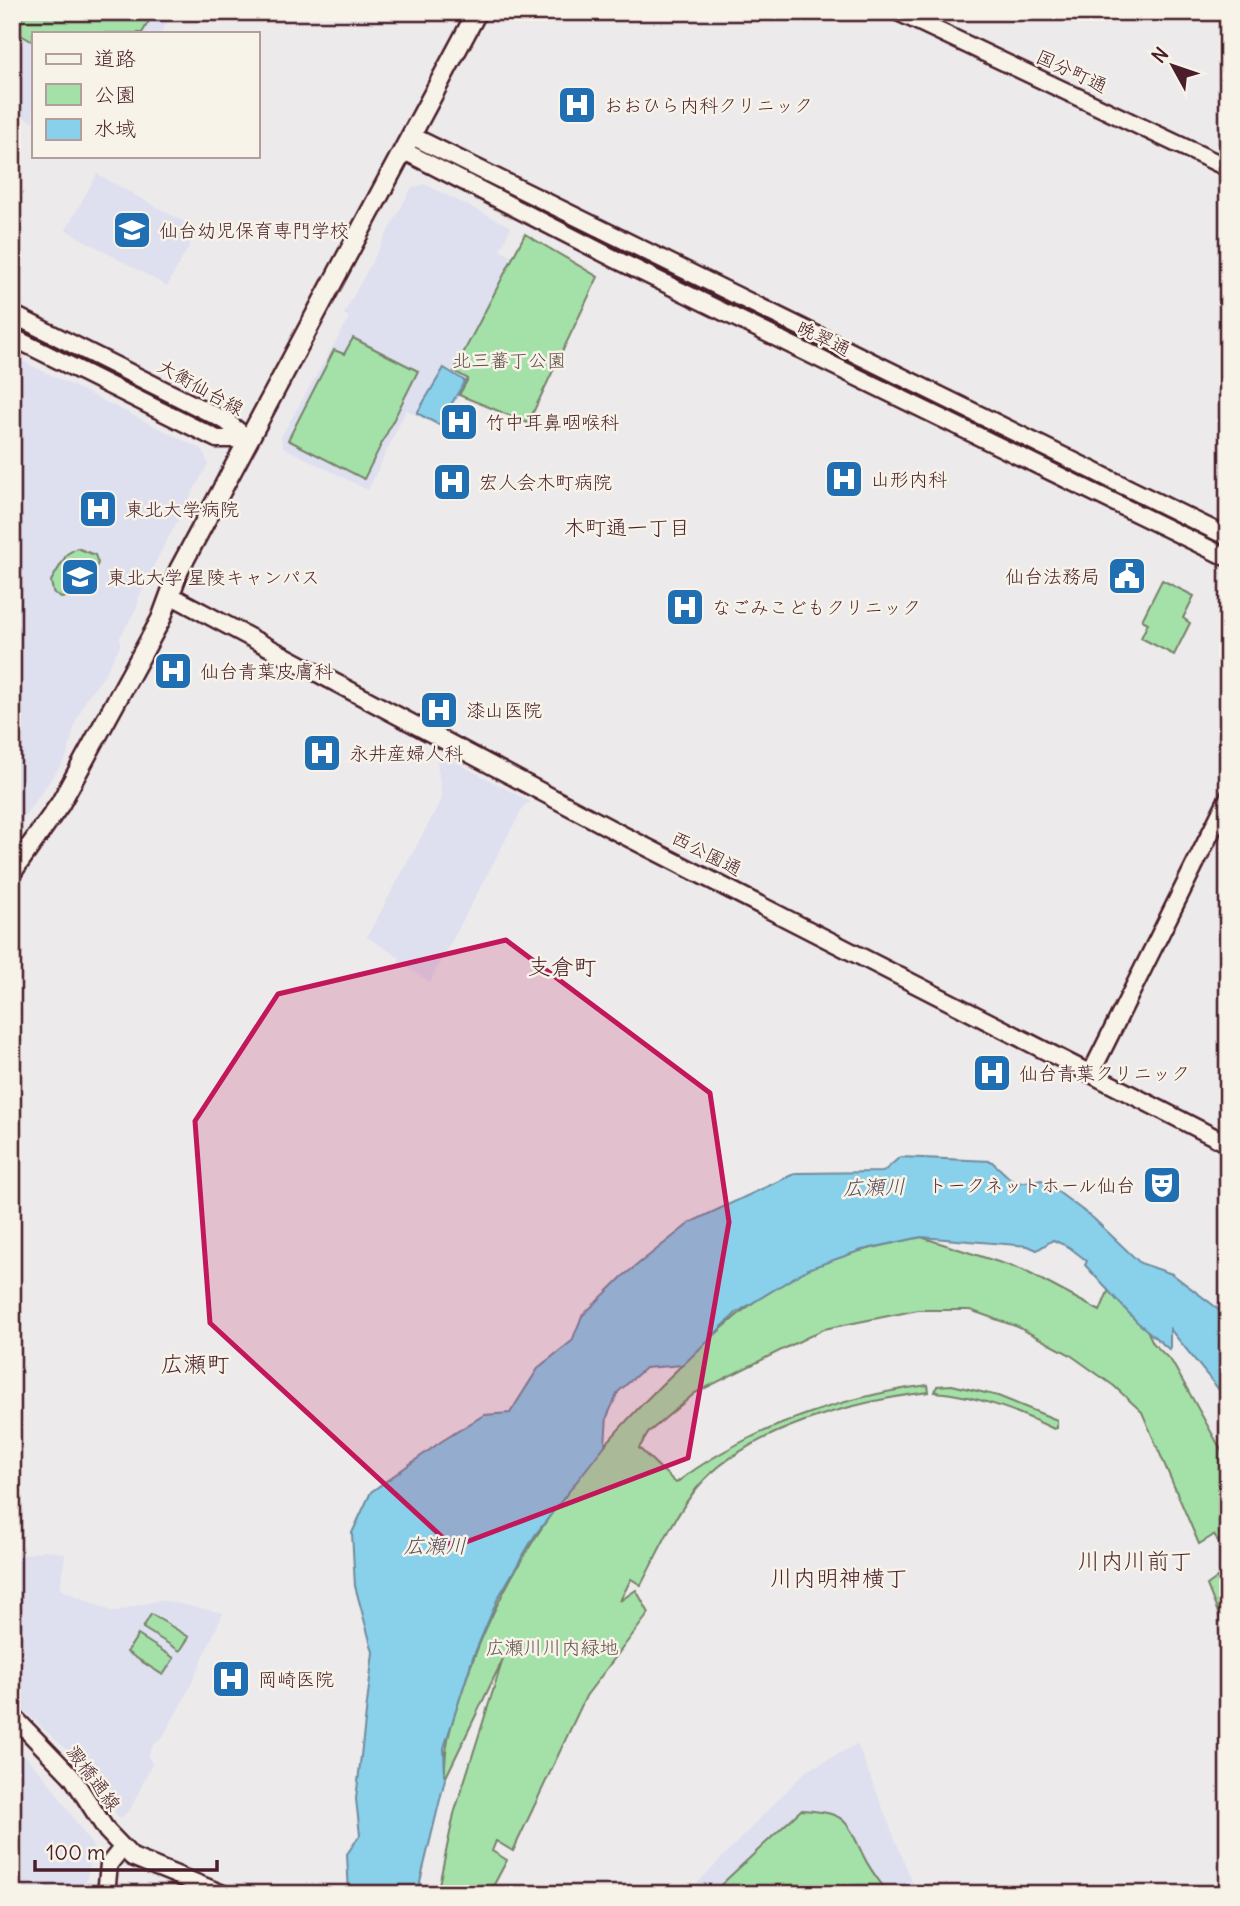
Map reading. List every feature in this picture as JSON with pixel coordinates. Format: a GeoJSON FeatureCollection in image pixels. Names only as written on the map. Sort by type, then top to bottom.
{"type":"FeatureCollection","features":[{"type":"Feature","properties":{"kind":"main road"},"geometry":{"type":"LineString","coordinates":[[12,872],[60,804],[161,619],[179,570],[477,12]]}},
{"type":"Feature","properties":{"kind":"street","name":"国分町通"},"geometry":{"type":"LineString","coordinates":[[898,12],[1228,167]]}},
{"type":"Feature","properties":{"kind":"street","name":"晩翠通"},"geometry":{"type":"LineString","coordinates":[[408,144],[1228,537]]}},
{"type":"Feature","properties":{"kind":"street","name":"晩翠通"},"geometry":{"type":"LineString","coordinates":[[408,144],[617,260],[1228,558]]}},
{"type":"Feature","properties":{"kind":"street","name":"大衡仙台線"},"geometry":{"type":"LineString","coordinates":[[12,314],[226,421],[248,439]]}},
{"type":"Feature","properties":{"kind":"street","name":"大衡仙台線"},"geometry":{"type":"LineString","coordinates":[[12,337],[217,439],[248,439]]}},
{"type":"Feature","properties":{"kind":"street","name":"西公園通"},"geometry":{"type":"LineString","coordinates":[[170,595],[619,833],[1228,1144]]}},
{"type":"Feature","properties":{"kind":"street"},"geometry":{"type":"LineString","coordinates":[[1091,1073],[1228,798]]}},
{"type":"Feature","properties":{"kind":"street","name":"澱橋通線"},"geometry":{"type":"LineString","coordinates":[[12,1715],[72,1777],[121,1848],[148,1867],[223,1894]]}},
{"type":"Feature","properties":{"kind":"street"},"geometry":{"type":"LineString","coordinates":[[106,1894],[109,1864],[121,1848]]}},
{"type":"Feature","properties":{"kind":"highlighted area"},"geometry":{"type":"Polygon","coordinates":[[[506,940],[710,1093],[729,1222],[688,1458],[453,1547],[210,1323],[195,1121],[278,994],[506,940]]]}},
{"type":"Feature","properties":{"kind":"shaded area"},"geometry":{"type":"Polygon","coordinates":[[[12,12],[173,12],[162,32],[32,32],[32,121],[12,110],[12,12]]]}},
{"type":"Feature","properties":{"kind":"shaded area","name":"仙台幼児保育専門学校"},"geometry":{"type":"Polygon","coordinates":[[[97,174],[198,230],[167,286],[66,230],[97,174]]]}},
{"type":"Feature","properties":{"kind":"shaded area"},"geometry":{"type":"Polygon","coordinates":[[[424,184],[511,227],[500,250],[512,257],[454,371],[468,379],[442,428],[406,410],[368,490],[283,447],[281,437],[346,324],[349,317],[344,314],[411,189],[424,184]]]}},
{"type":"Feature","properties":{"kind":"shaded area","name":"東北大学 星陵キャンパス"},"geometry":{"type":"Polygon","coordinates":[[[12,356],[203,450],[208,464],[159,555],[138,599],[138,605],[120,637],[120,646],[103,677],[87,697],[76,721],[66,758],[12,833],[12,356]]]}},
{"type":"Feature","properties":{"kind":"shaded area"},"geometry":{"type":"Polygon","coordinates":[[[436,752],[531,802],[524,805],[430,982],[398,962],[400,958],[367,937],[442,799],[436,752]]]}},
{"type":"Feature","properties":{"kind":"shaded area"},"geometry":{"type":"Polygon","coordinates":[[[45,1550],[65,1554],[60,1589],[113,1612],[160,1600],[223,1613],[188,1691],[163,1737],[153,1745],[148,1756],[152,1764],[131,1808],[120,1819],[78,1760],[12,1700],[12,1558],[45,1550]]]}},
{"type":"Feature","properties":{"kind":"shaded area"},"geometry":{"type":"Polygon","coordinates":[[[857,1744],[917,1894],[687,1894],[805,1772],[857,1744]]]}},
{"type":"Feature","properties":{"kind":"shaded area"},"geometry":{"type":"Polygon","coordinates":[[[23,1754],[49,1782],[93,1847],[84,1894],[12,1894],[12,1755],[23,1754]]]}},
{"type":"Feature","properties":{"kind":"green space"},"geometry":{"type":"Polygon","coordinates":[[[25,12],[154,12],[143,32],[32,32],[32,41],[14,31],[25,12]]]}},
{"type":"Feature","properties":{"kind":"green space","name":"北三蕃丁公園"},"geometry":{"type":"Polygon","coordinates":[[[525,234],[598,277],[528,423],[459,395],[468,379],[454,371],[525,234]]]}},
{"type":"Feature","properties":{"kind":"green space"},"geometry":{"type":"Polygon","coordinates":[[[353,338],[418,371],[364,479],[288,440],[334,350],[344,354],[353,338]]]}},
{"type":"Feature","properties":{"kind":"green space"},"geometry":{"type":"Polygon","coordinates":[[[77,548],[95,555],[98,563],[88,579],[73,594],[61,598],[53,592],[51,581],[67,554],[77,548]]]}},
{"type":"Feature","properties":{"kind":"green space"},"geometry":{"type":"Polygon","coordinates":[[[1162,580],[1194,596],[1183,618],[1190,623],[1174,655],[1141,638],[1148,623],[1142,620],[1162,580]]]}},
{"type":"Feature","properties":{"kind":"green space","name":"広瀬川川内緑地"},"geometry":{"type":"Polygon","coordinates":[[[921,1237],[1023,1270],[1100,1311],[1109,1289],[1172,1362],[1228,1462],[1228,1558],[1214,1535],[1199,1544],[1142,1412],[1114,1386],[1069,1354],[1018,1327],[970,1310],[918,1310],[824,1329],[695,1393],[649,1432],[639,1448],[676,1483],[733,1447],[796,1418],[895,1390],[928,1385],[929,1392],[869,1402],[804,1421],[744,1449],[718,1467],[697,1488],[674,1523],[641,1585],[631,1579],[620,1601],[636,1590],[649,1613],[586,1696],[513,1851],[496,1841],[492,1851],[507,1860],[489,1894],[437,1894],[454,1814],[503,1659],[445,1779],[447,1745],[462,1692],[479,1645],[500,1600],[524,1556],[580,1475],[646,1400],[711,1338],[769,1291],[832,1259],[921,1237]]]}},
{"type":"Feature","properties":{"kind":"green space"},"geometry":{"type":"Polygon","coordinates":[[[952,1385],[998,1396],[1057,1420],[1057,1428],[981,1400],[935,1392],[937,1386],[952,1385]]]}},
{"type":"Feature","properties":{"kind":"green space"},"geometry":{"type":"Polygon","coordinates":[[[1228,1570],[1228,1638],[1207,1585],[1228,1570]]]}},
{"type":"Feature","properties":{"kind":"green space"},"geometry":{"type":"Polygon","coordinates":[[[151,1614],[189,1637],[180,1651],[143,1628],[151,1614]]]}},
{"type":"Feature","properties":{"kind":"green space"},"geometry":{"type":"Polygon","coordinates":[[[138,1635],[174,1658],[163,1675],[127,1652],[138,1635]]]}},
{"type":"Feature","properties":{"kind":"green space"},"geometry":{"type":"Polygon","coordinates":[[[801,1810],[828,1813],[843,1820],[869,1867],[889,1894],[711,1894],[801,1810]]]}},
{"type":"Feature","properties":{"kind":"water"},"geometry":{"type":"Polygon","coordinates":[[[444,368],[465,381],[439,425],[417,413],[444,368]]]}},
{"type":"Feature","properties":{"kind":"water","name":"広瀬川"},"geometry":{"type":"Polygon","coordinates":[[[900,1157],[991,1161],[1015,1183],[1042,1180],[1093,1218],[1140,1263],[1172,1274],[1217,1308],[1228,1322],[1228,1401],[1170,1329],[1170,1350],[1136,1321],[1085,1265],[1087,1261],[1069,1247],[1053,1240],[1037,1250],[1028,1246],[921,1237],[862,1250],[808,1269],[736,1313],[683,1365],[645,1368],[618,1392],[607,1417],[605,1445],[535,1535],[498,1598],[473,1657],[444,1748],[445,1779],[417,1894],[349,1894],[347,1854],[360,1835],[356,1799],[373,1652],[355,1586],[352,1533],[371,1492],[442,1441],[484,1415],[510,1413],[539,1367],[572,1341],[582,1316],[622,1277],[691,1222],[796,1173],[883,1172],[900,1157]]]}},
{"type":"Feature","properties":{"kind":"place","name":"おおひら内科クリニック"},"geometry":{"type":"Point","coordinates":[577,105]}},
{"type":"Feature","properties":{"kind":"place","name":"仙台幼児保育専門学校"},"geometry":{"type":"Point","coordinates":[132,230]}},
{"type":"Feature","properties":{"kind":"place","name":"竹中耳鼻咽喉科"},"geometry":{"type":"Point","coordinates":[459,422]}},
{"type":"Feature","properties":{"kind":"place","name":"山形内科"},"geometry":{"type":"Point","coordinates":[844,479]}},
{"type":"Feature","properties":{"kind":"place","name":"宏人会木町病院"},"geometry":{"type":"Point","coordinates":[452,482]}},
{"type":"Feature","properties":{"kind":"place","name":"東北大学病院"},"geometry":{"type":"Point","coordinates":[98,509]}},
{"type":"Feature","properties":{"kind":"place","name":"仙台法務局"},"geometry":{"type":"Point","coordinates":[1127,576]}},
{"type":"Feature","properties":{"kind":"place","name":"東北大学 星陵キャンパス"},"geometry":{"type":"Point","coordinates":[80,577]}},
{"type":"Feature","properties":{"kind":"place","name":"なごみこどもクリニック"},"geometry":{"type":"Point","coordinates":[685,607]}},
{"type":"Feature","properties":{"kind":"place","name":"仙台青葉皮膚科"},"geometry":{"type":"Point","coordinates":[173,671]}},
{"type":"Feature","properties":{"kind":"place","name":"漆山医院"},"geometry":{"type":"Point","coordinates":[439,710]}},
{"type":"Feature","properties":{"kind":"place","name":"永井産婦人科"},"geometry":{"type":"Point","coordinates":[322,753]}},
{"type":"Feature","properties":{"kind":"place","name":"仙台青葉クリニック"},"geometry":{"type":"Point","coordinates":[992,1073]}},
{"type":"Feature","properties":{"kind":"place","name":"トークネットホール仙台"},"geometry":{"type":"Point","coordinates":[1162,1185]}},
{"type":"Feature","properties":{"kind":"place","name":"岡崎医院"},"geometry":{"type":"Point","coordinates":[231,1679]}},
{"type":"Feature","properties":{"kind":"district","name":"木町通一丁目"},"geometry":{"type":"Point","coordinates":[627,527]}},
{"type":"Feature","properties":{"kind":"district","name":"支倉町"},"geometry":{"type":"Point","coordinates":[562,966]}},
{"type":"Feature","properties":{"kind":"district","name":"広瀬町"},"geometry":{"type":"Point","coordinates":[195,1363]}},
{"type":"Feature","properties":{"kind":"district","name":"川内川前丁"},"geometry":{"type":"Point","coordinates":[1135,1560]}},
{"type":"Feature","properties":{"kind":"district","name":"川内明神横丁"},"geometry":{"type":"Point","coordinates":[839,1577]}}]}
